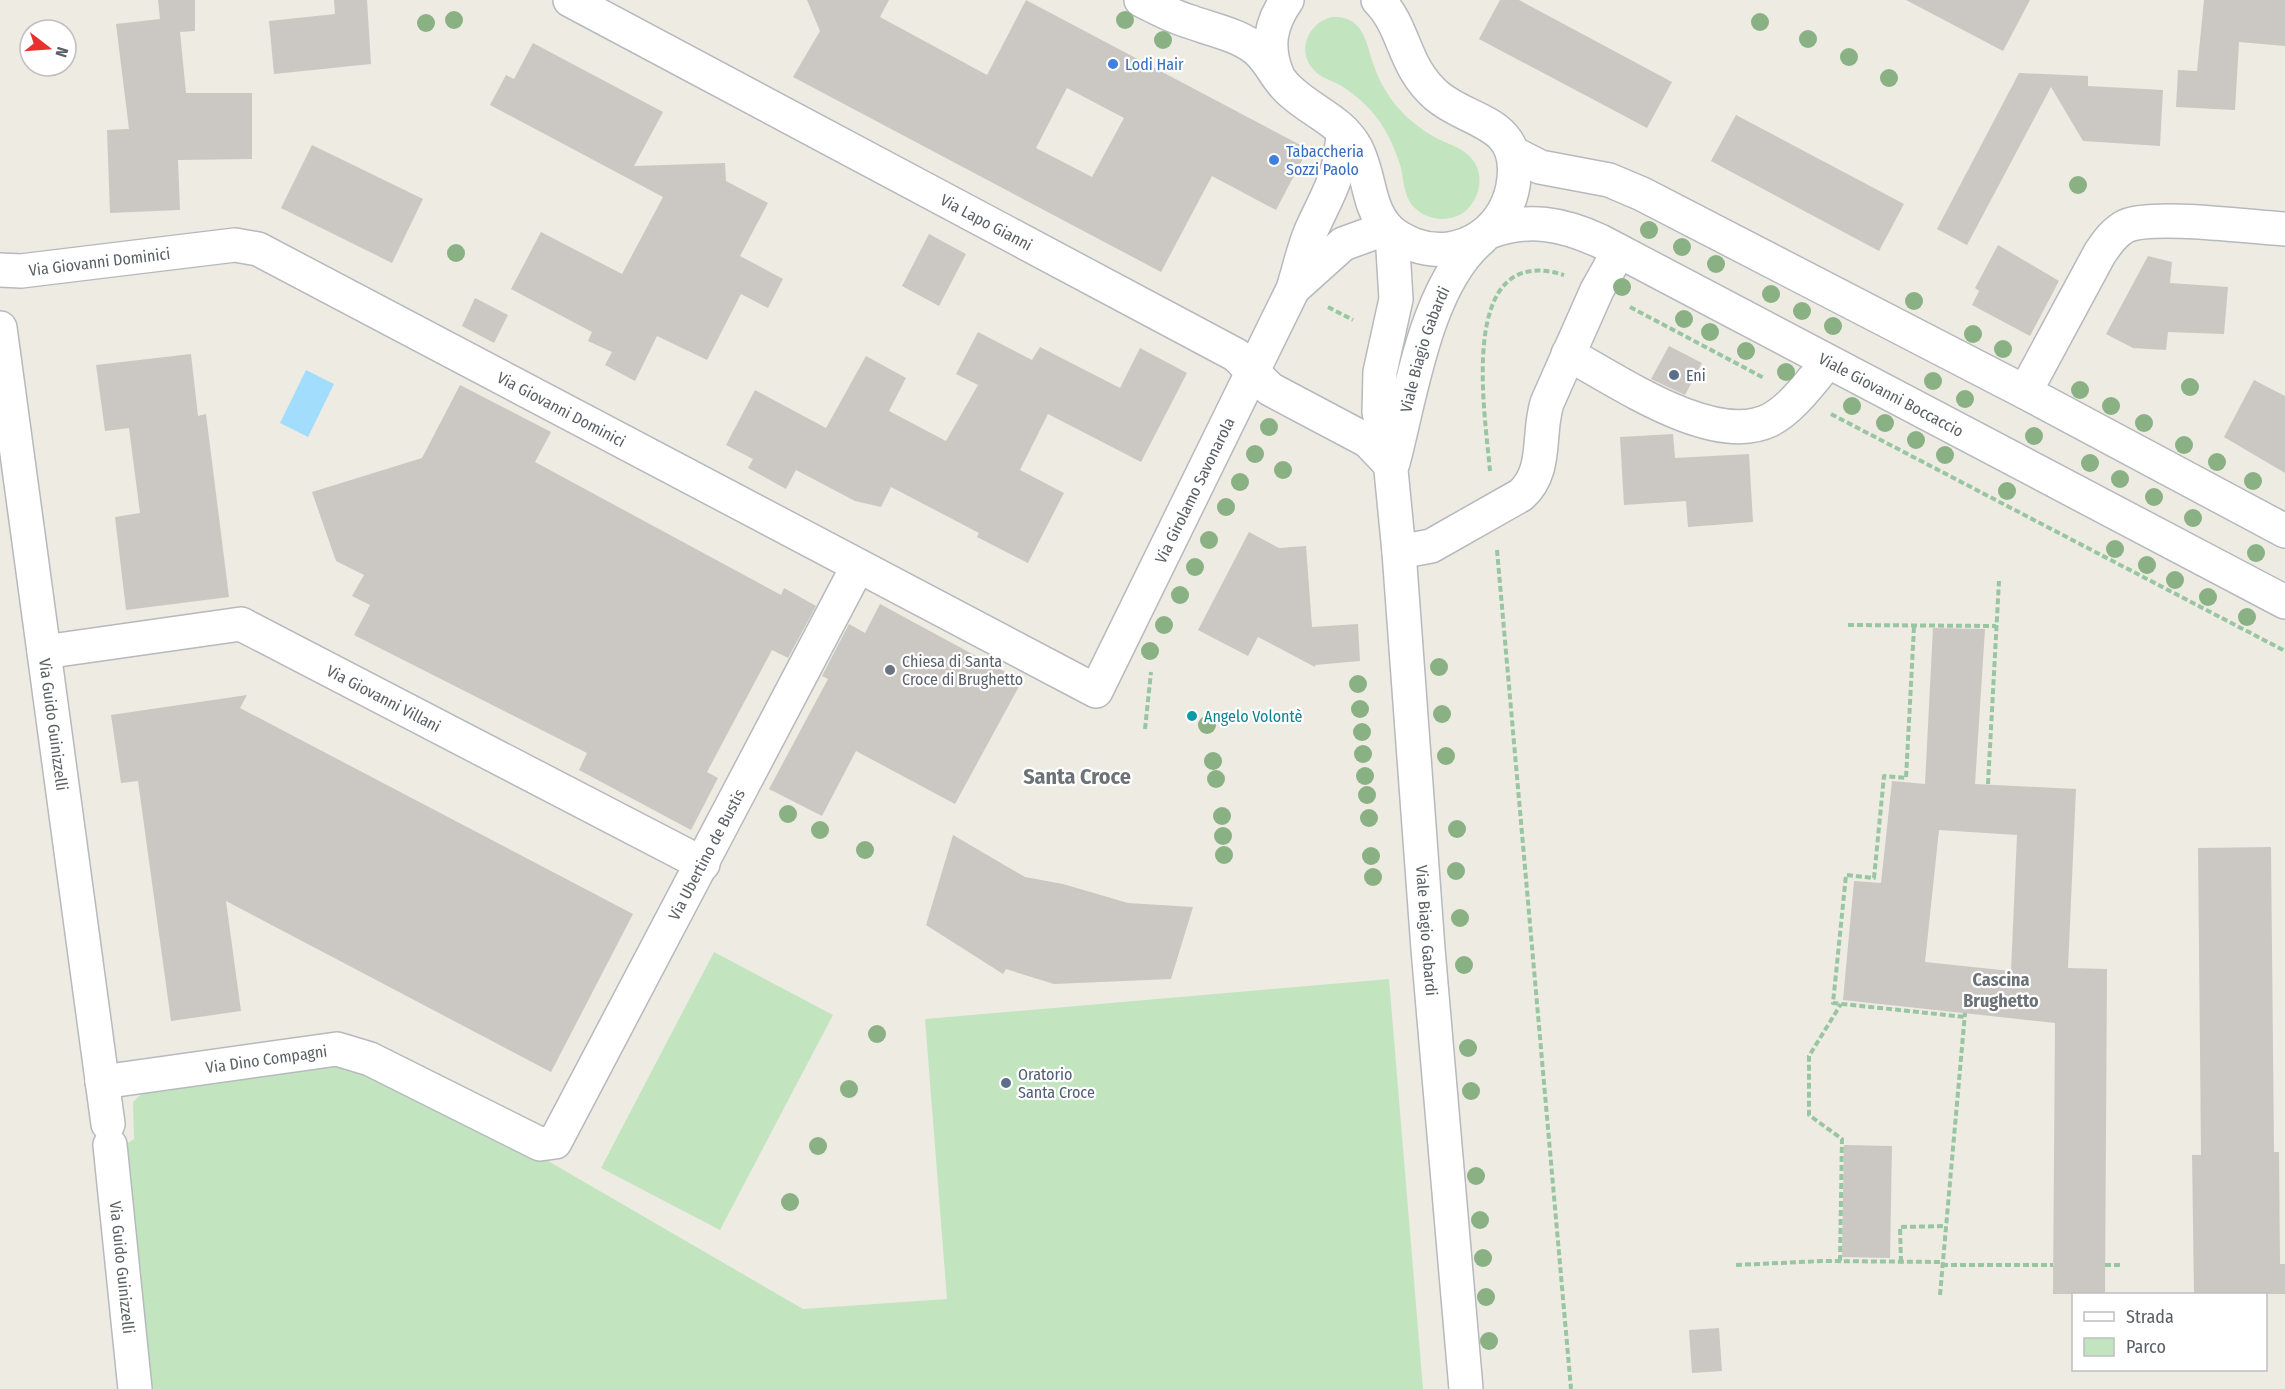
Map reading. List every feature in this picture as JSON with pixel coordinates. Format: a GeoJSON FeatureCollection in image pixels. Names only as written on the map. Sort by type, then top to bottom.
{"type":"FeatureCollection","features":[{"type":"Feature","properties":{"kind":"street","name":"Via Lapo Gianni"},"geometry":{"type":"LineString","coordinates":[[570,0],[1236,354],[1270,389],[1368,441],[1390,466]]}},
{"type":"Feature","properties":{"kind":"street"},"geometry":{"type":"LineString","coordinates":[[1141,0],[1170,14],[1252,46],[1295,95],[1343,131],[1359,155],[1375,208],[1390,231]]}},
{"type":"Feature","properties":{"kind":"street"},"geometry":{"type":"LineString","coordinates":[[1276,74],[1269,43],[1274,23],[1287,0]]}},
{"type":"Feature","properties":{"kind":"street"},"geometry":{"type":"LineString","coordinates":[[1378,0],[1391,17],[1404,51],[1428,87],[1448,104],[1494,128],[1502,135],[1513,153],[1515,174],[1511,195],[1503,215],[1486,235]]}},
{"type":"Feature","properties":{"kind":"street"},"geometry":{"type":"LineString","coordinates":[[1404,51],[1403,22],[1410,0]]}},
{"type":"Feature","properties":{"kind":"street","name":"Via Girolamo Savonarola"},"geometry":{"type":"LineString","coordinates":[[1305,296],[1308,239],[1338,175],[1342,159],[1343,131]]}},
{"type":"Feature","properties":{"kind":"street"},"geometry":{"type":"LineString","coordinates":[[1513,153],[1539,167],[1609,180],[1642,194],[2025,392],[2285,531]]}},
{"type":"Feature","properties":{"kind":"street"},"geometry":{"type":"LineString","coordinates":[[2025,392],[2100,253],[2116,233],[2125,226],[2163,221],[2285,229]]}},
{"type":"Feature","properties":{"kind":"street","name":"Viale Giovanni Boccaccio"},"geometry":{"type":"LineString","coordinates":[[1390,231],[1420,247],[1440,250],[1460,247],[1516,223],[1541,223],[1586,235],[1619,250],[2285,602]]}},
{"type":"Feature","properties":{"kind":"street","name":"Via Girolamo Savonarola"},"geometry":{"type":"LineString","coordinates":[[1096,691],[1254,372],[1343,244],[1390,231]]}},
{"type":"Feature","properties":{"kind":"street","name":"Viale Biagio Gabardi"},"geometry":{"type":"LineString","coordinates":[[1390,231],[1396,300],[1378,387],[1379,412],[1390,466],[1399,552],[1428,949],[1466,1389]]}},
{"type":"Feature","properties":{"kind":"street","name":"Viale Biagio Gabardi"},"geometry":{"type":"LineString","coordinates":[[1390,466],[1429,327],[1461,260],[1486,235]]}},
{"type":"Feature","properties":{"kind":"street","name":"Via Giovanni Dominici"},"geometry":{"type":"LineString","coordinates":[[0,270],[21,271],[234,245],[252,247],[1096,691]]}},
{"type":"Feature","properties":{"kind":"street"},"geometry":{"type":"LineString","coordinates":[[1399,552],[1426,548],[1493,512],[1521,495],[1536,477],[1544,412],[1597,290],[1619,250]]}},
{"type":"Feature","properties":{"kind":"street","name":"Via Guido Guinizzelli"},"geometry":{"type":"LineString","coordinates":[[0,328],[109,1134],[135,1389]]}},
{"type":"Feature","properties":{"kind":"street"},"geometry":{"type":"LineString","coordinates":[[1568,354],[1680,413],[1727,427],[1743,427],[1769,421],[1786,409],[1828,362]]}},
{"type":"Feature","properties":{"kind":"street","name":"Via Ubertino de Bustis"},"geometry":{"type":"LineString","coordinates":[[555,1142],[858,566]]}},
{"type":"Feature","properties":{"kind":"street","name":"Via Giovanni Villani"},"geometry":{"type":"LineString","coordinates":[[44,652],[241,624],[703,864]]}},
{"type":"Feature","properties":{"kind":"street","name":"Via Dino Compagni"},"geometry":{"type":"LineString","coordinates":[[102,1082],[337,1049],[370,1059],[540,1144],[549,1145],[555,1142]]}},
{"type":"Feature","properties":{"kind":"path"},"geometry":{"type":"LineString","coordinates":[[1567,276],[1546,270],[1520,273],[1500,288],[1490,305],[1484,366],[1493,512],[1571,1389]]}},
{"type":"Feature","properties":{"kind":"path"},"geometry":{"type":"LineString","coordinates":[[1305,296],[1356,321]]}},
{"type":"Feature","properties":{"kind":"path"},"geometry":{"type":"LineString","coordinates":[[1623,304],[2285,651]]}},
{"type":"Feature","properties":{"kind":"path"},"geometry":{"type":"LineString","coordinates":[[1988,784],[1999,581]]}},
{"type":"Feature","properties":{"kind":"path"},"geometry":{"type":"LineString","coordinates":[[1848,625],[1996,626]]}},
{"type":"Feature","properties":{"kind":"path"},"geometry":{"type":"LineString","coordinates":[[1914,627],[1906,778],[1884,776],[1874,878],[1846,875],[1833,1003],[1965,1015],[1940,1295]]}},
{"type":"Feature","properties":{"kind":"path"},"geometry":{"type":"LineString","coordinates":[[1145,729],[1151,672]]}},
{"type":"Feature","properties":{"kind":"path"},"geometry":{"type":"LineString","coordinates":[[1840,1261],[1842,1139],[1809,1115],[1808,1100],[1809,1056],[1841,1004]]}},
{"type":"Feature","properties":{"kind":"path"},"geometry":{"type":"LineString","coordinates":[[1901,1262],[1900,1227],[1946,1226]]}},
{"type":"Feature","properties":{"kind":"path"},"geometry":{"type":"LineString","coordinates":[[1736,1264],[1840,1261],[2053,1265]]}},
{"type":"Feature","properties":{"kind":"path"},"geometry":{"type":"LineString","coordinates":[[2105,1264],[2121,1265]]}},
{"type":"Feature","properties":{"kind":"green space"},"geometry":{"type":"Polygon","coordinates":[[[1332,17],[1351,21],[1362,32],[1381,83],[1404,114],[1425,131],[1462,150],[1472,159],[1478,171],[1478,191],[1472,203],[1463,213],[1452,218],[1439,219],[1427,216],[1416,209],[1407,195],[1401,168],[1392,144],[1376,117],[1353,94],[1319,75],[1308,62],[1305,46],[1311,31],[1324,20],[1332,17]]]}},
{"type":"Feature","properties":{"kind":"green space"},"geometry":{"type":"Polygon","coordinates":[[[714,952],[833,1015],[720,1230],[601,1168],[714,952]]]}},
{"type":"Feature","properties":{"kind":"green space"},"geometry":{"type":"Polygon","coordinates":[[[1389,979],[1423,1389],[150,1389],[125,1145],[134,1139],[133,1102],[150,1086],[337,1063],[395,1072],[803,1309],[947,1299],[925,1019],[1389,979]]]}},
{"type":"Feature","properties":{"kind":"water"},"geometry":{"type":"Polygon","coordinates":[[[306,370],[334,384],[308,437],[280,423],[306,370]]]}},
{"type":"Feature","properties":{"kind":"building"},"geometry":{"type":"Polygon","coordinates":[[[158,0],[195,0],[195,31],[180,32],[186,93],[252,93],[252,159],[178,160],[180,210],[110,213],[107,130],[129,129],[116,24],[160,19],[158,0]]]}},
{"type":"Feature","properties":{"kind":"building"},"geometry":{"type":"Polygon","coordinates":[[[334,0],[367,0],[371,64],[274,74],[269,21],[335,14],[334,0]]]}},
{"type":"Feature","properties":{"kind":"building"},"geometry":{"type":"Polygon","coordinates":[[[807,0],[889,0],[880,17],[987,75],[1026,0],[1308,149],[1276,210],[1212,176],[1161,272],[793,77],[820,31],[807,0]],[[1067,88],[1036,148],[1092,177],[1124,118],[1067,88]]]}},
{"type":"Feature","properties":{"kind":"building"},"geometry":{"type":"Polygon","coordinates":[[[1500,0],[1519,0],[1672,82],[1647,128],[1479,39],[1500,0]]]}},
{"type":"Feature","properties":{"kind":"building"},"geometry":{"type":"Polygon","coordinates":[[[1906,0],[2030,0],[2003,51],[1906,0]]]}},
{"type":"Feature","properties":{"kind":"building"},"geometry":{"type":"Polygon","coordinates":[[[2204,0],[2285,0],[2285,46],[2239,42],[2235,110],[2176,107],[2178,70],[2197,71],[2204,0]]]}},
{"type":"Feature","properties":{"kind":"building"},"geometry":{"type":"Polygon","coordinates":[[[533,43],[663,112],[634,166],[725,163],[726,181],[768,203],[740,256],[783,279],[768,308],[741,294],[707,360],[657,336],[635,381],[605,365],[612,352],[588,341],[592,332],[511,289],[541,232],[622,274],[663,197],[490,105],[506,75],[514,79],[533,43]]]}},
{"type":"Feature","properties":{"kind":"building"},"geometry":{"type":"Polygon","coordinates":[[[2019,73],[2088,76],[2088,86],[2163,90],[2160,146],[2083,141],[2051,87],[1967,245],[1937,229],[2019,73]]]}},
{"type":"Feature","properties":{"kind":"building"},"geometry":{"type":"Polygon","coordinates":[[[1736,115],[1904,204],[1879,251],[1711,161],[1736,115]]]}},
{"type":"Feature","properties":{"kind":"building"},"geometry":{"type":"Polygon","coordinates":[[[312,145],[423,199],[392,263],[281,208],[312,145]]]}},
{"type":"Feature","properties":{"kind":"building"},"geometry":{"type":"Polygon","coordinates":[[[929,234],[966,254],[939,306],[902,286],[929,234]]]}},
{"type":"Feature","properties":{"kind":"building"},"geometry":{"type":"Polygon","coordinates":[[[1998,245],[2059,281],[2030,336],[1972,305],[1979,291],[1975,288],[1998,245]]]}},
{"type":"Feature","properties":{"kind":"building"},"geometry":{"type":"Polygon","coordinates":[[[2148,256],[2172,262],[2170,283],[2228,287],[2224,334],[2168,332],[2166,350],[2133,348],[2106,334],[2148,256]]]}},
{"type":"Feature","properties":{"kind":"building"},"geometry":{"type":"Polygon","coordinates":[[[475,298],[508,315],[494,343],[462,326],[475,298]]]}},
{"type":"Feature","properties":{"kind":"building"},"geometry":{"type":"Polygon","coordinates":[[[978,332],[1032,360],[1040,347],[1120,388],[1140,348],[1187,373],[1141,462],[1048,414],[1020,470],[1064,493],[1028,563],[977,537],[979,533],[891,487],[881,507],[855,501],[796,470],[786,489],[748,468],[753,459],[726,445],[755,390],[826,428],[866,356],[906,378],[889,411],[946,441],[978,385],[956,374],[978,332]]]}},
{"type":"Feature","properties":{"kind":"building"},"geometry":{"type":"Polygon","coordinates":[[[1669,346],[1702,363],[1685,395],[1651,379],[1669,346]]]}},
{"type":"Feature","properties":{"kind":"building"},"geometry":{"type":"Polygon","coordinates":[[[191,354],[198,416],[206,414],[229,597],[126,610],[115,517],[140,513],[129,428],[105,431],[96,365],[191,354]]]}},
{"type":"Feature","properties":{"kind":"building"},"geometry":{"type":"Polygon","coordinates":[[[2254,380],[2285,396],[2285,473],[2224,437],[2254,380]]]}},
{"type":"Feature","properties":{"kind":"building"},"geometry":{"type":"Polygon","coordinates":[[[460,385],[551,432],[535,462],[781,595],[784,588],[816,606],[788,658],[772,650],[707,772],[718,778],[691,830],[579,770],[587,753],[354,635],[370,605],[352,596],[364,575],[336,561],[312,492],[422,458],[460,385]]]}},
{"type":"Feature","properties":{"kind":"building"},"geometry":{"type":"Polygon","coordinates":[[[1673,434],[1675,458],[1749,454],[1753,522],[1688,527],[1686,501],[1624,505],[1620,437],[1673,434]]]}},
{"type":"Feature","properties":{"kind":"building"},"geometry":{"type":"Polygon","coordinates":[[[1249,532],[1279,548],[1306,546],[1312,627],[1358,624],[1360,661],[1315,665],[1315,667],[1258,637],[1248,656],[1198,630],[1249,532]]]}},
{"type":"Feature","properties":{"kind":"building"},"geometry":{"type":"Polygon","coordinates":[[[880,604],[1022,681],[955,804],[856,751],[822,816],[769,789],[828,679],[822,676],[849,624],[865,633],[880,604]]]}},
{"type":"Feature","properties":{"kind":"building"},"geometry":{"type":"Polygon","coordinates":[[[1933,628],[1985,629],[1975,784],[2076,789],[2068,968],[2107,969],[2105,1293],[2053,1294],[2055,1023],[1843,1000],[1854,881],[1881,883],[1892,781],[1925,784],[1933,628]],[[1939,830],[1925,962],[2011,971],[2017,835],[1939,830]]]}},
{"type":"Feature","properties":{"kind":"building"},"geometry":{"type":"Polygon","coordinates":[[[247,695],[240,708],[633,914],[551,1072],[226,901],[241,1011],[171,1021],[138,781],[121,783],[111,715],[247,695]]]}},
{"type":"Feature","properties":{"kind":"building"},"geometry":{"type":"Polygon","coordinates":[[[953,835],[1025,877],[1063,884],[1128,903],[1193,907],[1171,979],[1054,984],[1006,969],[1003,974],[926,925],[953,835]]]}},
{"type":"Feature","properties":{"kind":"building"},"geometry":{"type":"Polygon","coordinates":[[[2271,847],[2274,1152],[2279,1152],[2280,1264],[2285,1264],[2285,1294],[2194,1293],[2192,1155],[2201,1155],[2198,848],[2271,847]]]}},
{"type":"Feature","properties":{"kind":"building"},"geometry":{"type":"Polygon","coordinates":[[[1844,1145],[1892,1146],[1890,1258],[1842,1257],[1844,1145]]]}},
{"type":"Feature","properties":{"kind":"building"},"geometry":{"type":"Polygon","coordinates":[[[1719,1328],[1722,1371],[1692,1373],[1689,1330],[1719,1328]]]}},
{"type":"Feature","properties":{"kind":"place","name":"Lodi Hair"},"geometry":{"type":"Point","coordinates":[1113,64]}},
{"type":"Feature","properties":{"kind":"place","name":"Tabaccheria Sozzi Paolo"},"geometry":{"type":"Point","coordinates":[1274,160]}},
{"type":"Feature","properties":{"kind":"place","name":"Eni"},"geometry":{"type":"Point","coordinates":[1674,375]}},
{"type":"Feature","properties":{"kind":"place","name":"Chiesa di Santa Croce di Brughetto"},"geometry":{"type":"Point","coordinates":[890,670]}},
{"type":"Feature","properties":{"kind":"place","name":"Angelo Volontè"},"geometry":{"type":"Point","coordinates":[1192,716]}},
{"type":"Feature","properties":{"kind":"place","name":"Oratorio Santa Croce"},"geometry":{"type":"Point","coordinates":[1006,1083]}},
{"type":"Feature","properties":{"kind":"district","name":"Santa Croce"},"geometry":{"type":"Point","coordinates":[1077,776]}},
{"type":"Feature","properties":{"kind":"district","name":"Cascina Brughetto"},"geometry":{"type":"Point","coordinates":[2001,990]}}]}
